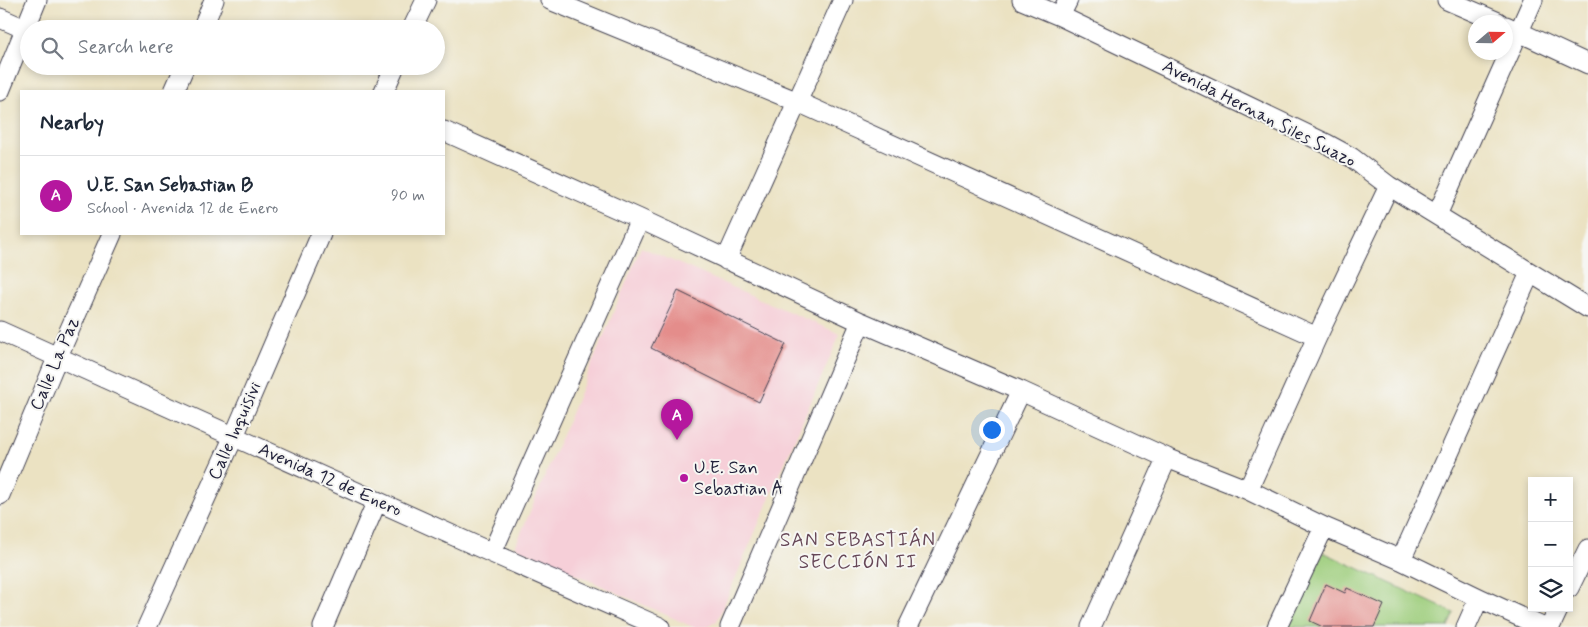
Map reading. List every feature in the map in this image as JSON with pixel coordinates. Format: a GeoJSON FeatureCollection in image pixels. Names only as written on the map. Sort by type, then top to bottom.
{"type":"FeatureCollection","features":[{"type":"Feature","properties":{"kind":"street"},"geometry":{"type":"LineString","coordinates":[[29,20],[37,0]]}},
{"type":"Feature","properties":{"kind":"street"},"geometry":{"type":"LineString","coordinates":[[206,20],[214,0]]}},
{"type":"Feature","properties":{"kind":"street"},"geometry":{"type":"LineString","coordinates":[[416,20],[426,0]]}},
{"type":"Feature","properties":{"kind":"street"},"geometry":{"type":"LineString","coordinates":[[550,0],[798,102],[1317,337]]}},
{"type":"Feature","properties":{"kind":"street"},"geometry":{"type":"LineString","coordinates":[[726,260],[843,0]]}},
{"type":"Feature","properties":{"kind":"street","name":"Avenida Hernan Siles Suazo"},"geometry":{"type":"LineString","coordinates":[[1022,0],[1064,8],[1351,157],[1389,186],[1588,308]]}},
{"type":"Feature","properties":{"kind":"street"},"geometry":{"type":"LineString","coordinates":[[1447,0],[1482,15]]}},
{"type":"Feature","properties":{"kind":"street"},"geometry":{"type":"LineString","coordinates":[[1513,28],[1533,0]]}},
{"type":"Feature","properties":{"kind":"street"},"geometry":{"type":"LineString","coordinates":[[0,18],[20,27]]}},
{"type":"Feature","properties":{"kind":"street"},"geometry":{"type":"LineString","coordinates":[[1513,29],[1588,64]]}},
{"type":"Feature","properties":{"kind":"street"},"geometry":{"type":"LineString","coordinates":[[0,91],[20,41]]}},
{"type":"Feature","properties":{"kind":"street"},"geometry":{"type":"LineString","coordinates":[[1437,215],[1500,60]]}},
{"type":"Feature","properties":{"kind":"street"},"geometry":{"type":"LineString","coordinates":[[174,90],[181,75]]}},
{"type":"Feature","properties":{"kind":"street"},"geometry":{"type":"LineString","coordinates":[[384,90],[391,75]]}},
{"type":"Feature","properties":{"kind":"street"},"geometry":{"type":"LineString","coordinates":[[445,132],[1167,458],[1248,490],[1542,627]]}},
{"type":"Feature","properties":{"kind":"street"},"geometry":{"type":"LineString","coordinates":[[1248,490],[1317,337],[1389,186]]}},
{"type":"Feature","properties":{"kind":"street"},"geometry":{"type":"LineString","coordinates":[[492,553],[640,219]]}},
{"type":"Feature","properties":{"kind":"street","name":"Calle La Paz"},"geometry":{"type":"LineString","coordinates":[[0,495],[58,356],[112,235]]}},
{"type":"Feature","properties":{"kind":"street","name":"Calle Inquisivi"},"geometry":{"type":"LineString","coordinates":[[147,627],[234,436],[322,235]]}},
{"type":"Feature","properties":{"kind":"street"},"geometry":{"type":"LineString","coordinates":[[1401,560],[1530,274]]}},
{"type":"Feature","properties":{"kind":"street"},"geometry":{"type":"LineString","coordinates":[[730,627],[862,322]]}},
{"type":"Feature","properties":{"kind":"street","name":"Avenida 12 de Enero"},"geometry":{"type":"LineString","coordinates":[[0,331],[660,627]]}},
{"type":"Feature","properties":{"kind":"street"},"geometry":{"type":"LineString","coordinates":[[908,627],[1021,391]]}},
{"type":"Feature","properties":{"kind":"street"},"geometry":{"type":"LineString","coordinates":[[1091,627],[1167,458]]}},
{"type":"Feature","properties":{"kind":"street"},"geometry":{"type":"LineString","coordinates":[[323,627],[377,501]]}},
{"type":"Feature","properties":{"kind":"street"},"geometry":{"type":"LineString","coordinates":[[1277,627],[1324,527]]}},
{"type":"Feature","properties":{"kind":"street"},"geometry":{"type":"LineString","coordinates":[[1573,580],[1588,549]]}},
{"type":"Feature","properties":{"kind":"street"},"geometry":{"type":"LineString","coordinates":[[1466,627],[1479,598]]}},
{"type":"Feature","properties":{"kind":"street"},"geometry":{"type":"LineString","coordinates":[[1550,627],[1557,612]]}},
{"type":"Feature","properties":{"kind":"shaded area"},"geometry":{"type":"Polygon","coordinates":[[[641,247],[840,334],[717,621],[707,627],[693,627],[515,547],[641,247]]]}},
{"type":"Feature","properties":{"kind":"green space"},"geometry":{"type":"Polygon","coordinates":[[[1323,552],[1454,613],[1448,627],[1289,627],[1323,552]]]}},
{"type":"Feature","properties":{"kind":"building"},"geometry":{"type":"Polygon","coordinates":[[[678,291],[786,344],[759,402],[651,348],[678,291]]]}},
{"type":"Feature","properties":{"kind":"building"},"geometry":{"type":"Polygon","coordinates":[[[1326,584],[1345,593],[1347,588],[1384,605],[1374,627],[1323,627],[1310,621],[1326,584]]]}},
{"type":"Feature","properties":{"kind":"place","name":"U.E. San Sebastian B"},"geometry":{"type":"Point","coordinates":[677,440]}},
{"type":"Feature","properties":{"kind":"place","name":"U.E. San Sebastian A"},"geometry":{"type":"Point","coordinates":[684,478]}},
{"type":"Feature","properties":{"kind":"district","name":"SAN SEBASTIÁN SECCIÓN II"},"geometry":{"type":"Point","coordinates":[858,551]}}]}
